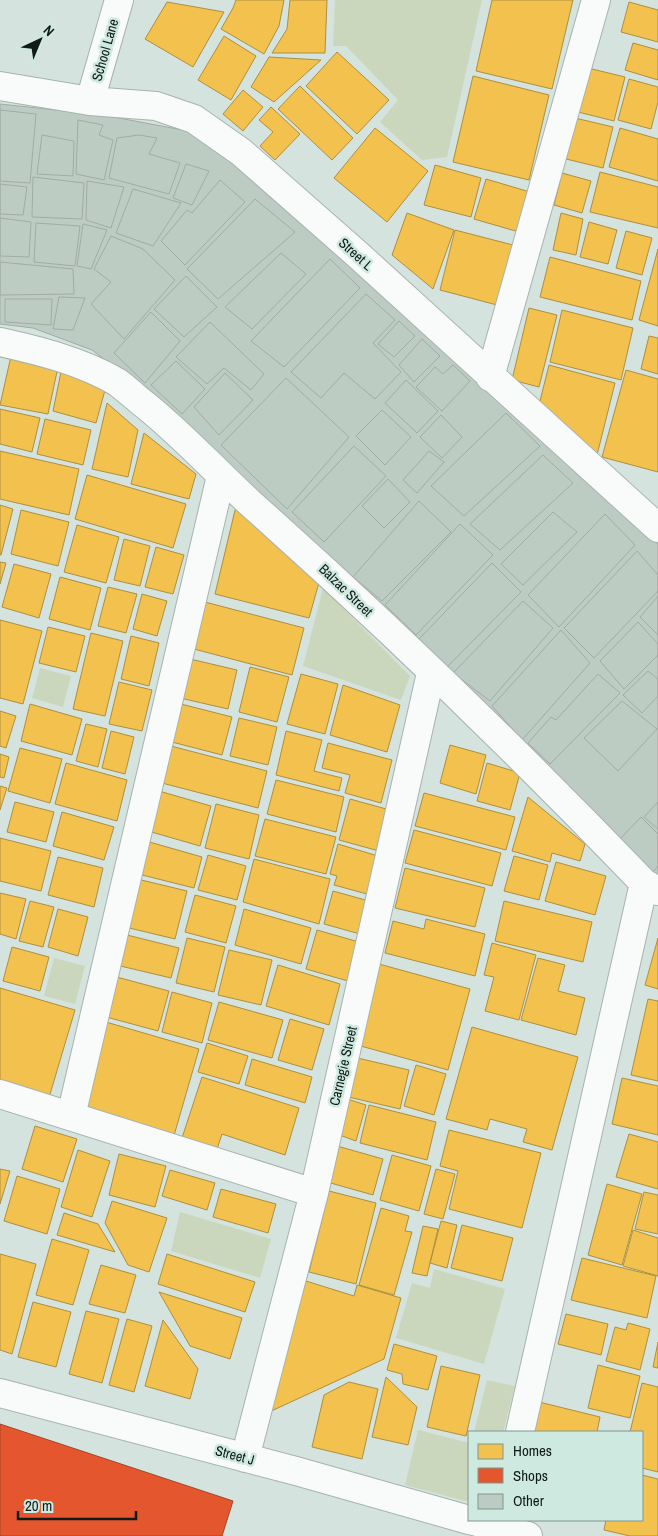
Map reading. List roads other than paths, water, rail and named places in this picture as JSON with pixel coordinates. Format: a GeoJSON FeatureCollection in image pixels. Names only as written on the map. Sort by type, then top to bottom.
{"type":"FeatureCollection","features":[{"type":"Feature","properties":{"kind":"street","name":"School Lane"},"geometry":{"type":"LineString","coordinates":[[90,101],[119,0]]}},
{"type":"Feature","properties":{"kind":"street"},"geometry":{"type":"LineString","coordinates":[[490,377],[596,0]]}},
{"type":"Feature","properties":{"kind":"street","name":"Street L"},"geometry":{"type":"LineString","coordinates":[[0,86],[90,101],[156,106],[194,119],[242,152],[658,528]]}},
{"type":"Feature","properties":{"kind":"street","name":"Balzac Street"},"geometry":{"type":"LineString","coordinates":[[0,342],[48,353],[88,368],[117,383],[168,422],[221,476],[315,561],[556,792],[651,887]]}},
{"type":"Feature","properties":{"kind":"street"},"geometry":{"type":"LineString","coordinates":[[71,1116],[221,476]]}},
{"type":"Feature","properties":{"kind":"street","name":"Carnegie Street"},"geometry":{"type":"LineString","coordinates":[[245,1458],[314,1193],[432,673]]}},
{"type":"Feature","properties":{"kind":"street"},"geometry":{"type":"LineString","coordinates":[[520,1431],[651,887]]}},
{"type":"Feature","properties":{"kind":"street"},"geometry":{"type":"LineString","coordinates":[[0,1094],[314,1193]]}},
{"type":"Feature","properties":{"kind":"street","name":"Street J"},"geometry":{"type":"LineString","coordinates":[[0,1393],[468,1520]]}},
{"type":"Feature","properties":{"kind":"street","name":"Street J"},"geometry":{"type":"LineString","coordinates":[[476,1521],[499,1524],[528,1536]]}}]}
